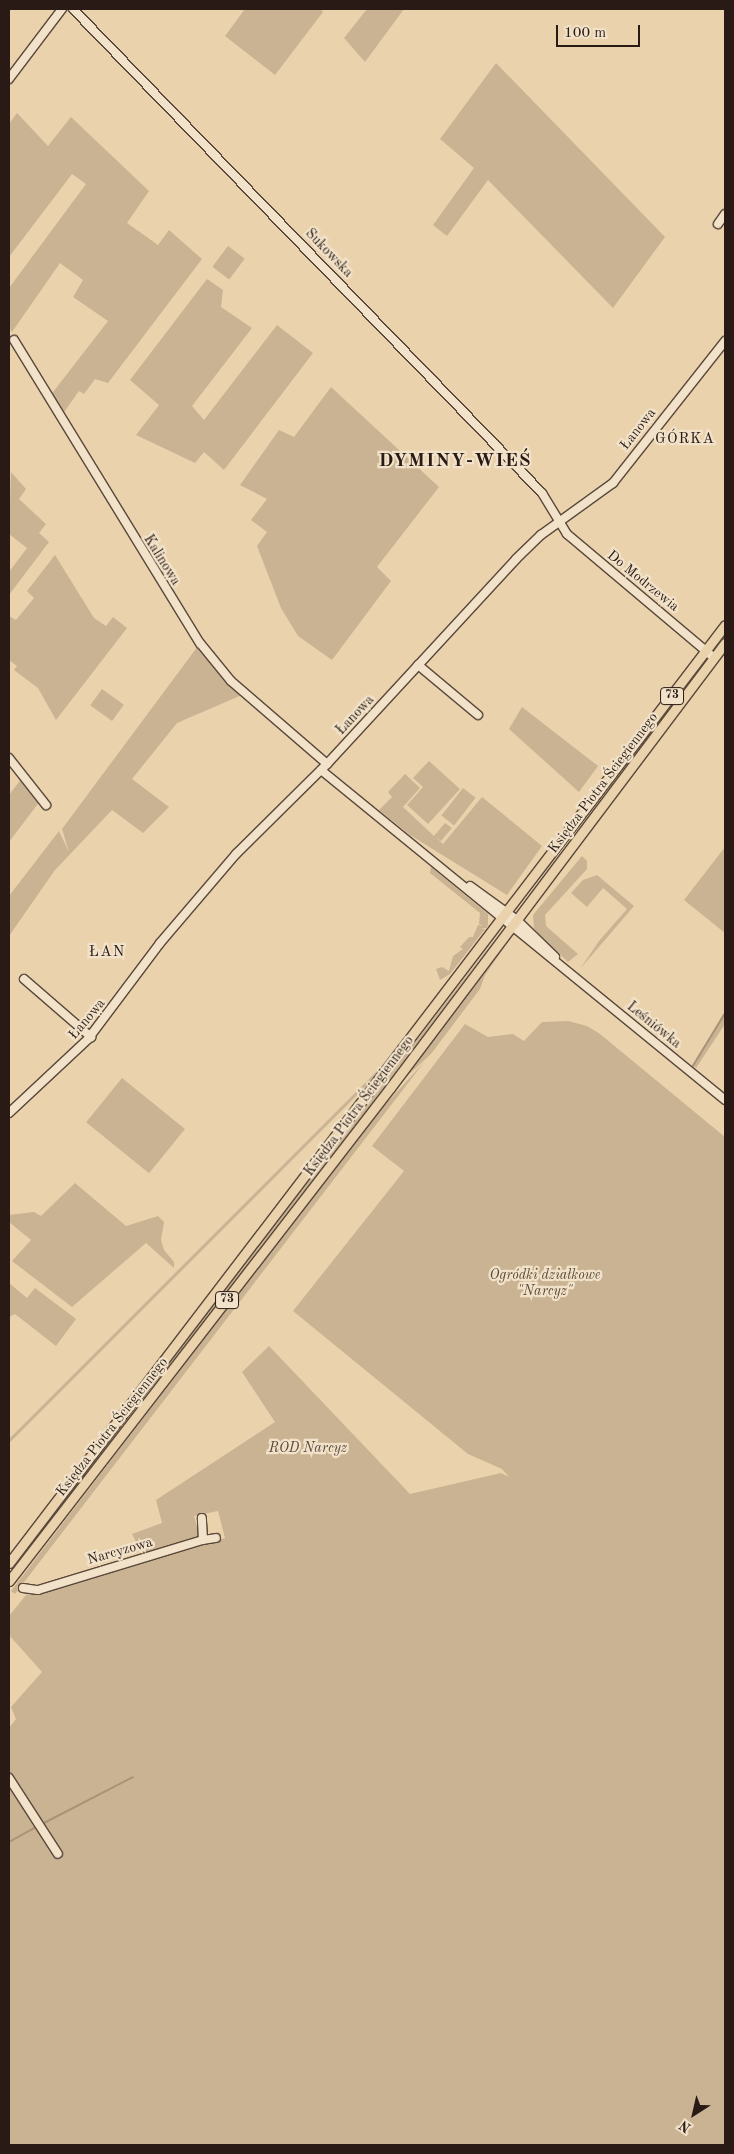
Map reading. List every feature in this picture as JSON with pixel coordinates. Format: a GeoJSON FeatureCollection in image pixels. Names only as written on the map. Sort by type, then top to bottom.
{"type":"FeatureCollection","features":[{"type":"Feature","properties":{"kind":"main road","name":"Księdza Piotra Ściegiennego"},"geometry":{"type":"LineString","coordinates":[[9,1564],[507,916],[725,625]]}},
{"type":"Feature","properties":{"kind":"main road","name":"Księdza Piotra Ściegiennego"},"geometry":{"type":"LineString","coordinates":[[9,1582],[515,923],[725,643]]}},
{"type":"Feature","properties":{"kind":"street"},"geometry":{"type":"LineString","coordinates":[[9,79],[62,9]]}},
{"type":"Feature","properties":{"kind":"street","name":"Sukowska"},"geometry":{"type":"LineString","coordinates":[[73,9],[542,493],[559,521]]}},
{"type":"Feature","properties":{"kind":"street"},"geometry":{"type":"LineString","coordinates":[[718,224],[725,214]]}},
{"type":"Feature","properties":{"kind":"street","name":"Kalinowa"},"geometry":{"type":"LineString","coordinates":[[14,340],[200,643],[231,681],[324,767],[462,882],[515,923]]}},
{"type":"Feature","properties":{"kind":"street","name":"Łanowa"},"geometry":{"type":"LineString","coordinates":[[9,1113],[91,1037],[206,888],[324,767],[516,558],[559,521],[613,482],[725,341]]}},
{"type":"Feature","properties":{"kind":"street","name":"Do Modrzewia"},"geometry":{"type":"LineString","coordinates":[[559,521],[578,545],[707,650],[714,658]]}},
{"type":"Feature","properties":{"kind":"street"},"geometry":{"type":"LineString","coordinates":[[418,665],[478,715]]}},
{"type":"Feature","properties":{"kind":"street"},"geometry":{"type":"LineString","coordinates":[[9,758],[46,805]]}},
{"type":"Feature","properties":{"kind":"street","name":"Leśniówka"},"geometry":{"type":"LineString","coordinates":[[515,923],[567,971],[725,1100]]}},
{"type":"Feature","properties":{"kind":"street"},"geometry":{"type":"LineString","coordinates":[[24,980],[91,1037]]}},
{"type":"Feature","properties":{"kind":"street"},"geometry":{"type":"LineString","coordinates":[[202,1518],[203,1540]]}},
{"type":"Feature","properties":{"kind":"street","name":"Narcyzowa"},"geometry":{"type":"LineString","coordinates":[[23,1588],[38,1590],[203,1540],[216,1538]]}},
{"type":"Feature","properties":{"kind":"street"},"geometry":{"type":"LineString","coordinates":[[9,1778],[58,1854]]}},
{"type":"Feature","properties":{"kind":"green space"},"geometry":{"type":"Polygon","coordinates":[[[245,9],[320,9],[323,12],[275,75],[225,36],[245,9]]]}},
{"type":"Feature","properties":{"kind":"green space"},"geometry":{"type":"Polygon","coordinates":[[[367,9],[404,9],[365,62],[344,38],[367,9]]]}},
{"type":"Feature","properties":{"kind":"green space"},"geometry":{"type":"Polygon","coordinates":[[[496,63],[665,237],[613,308],[488,180],[447,236],[433,225],[474,168],[440,139],[496,63]]]}},
{"type":"Feature","properties":{"kind":"green space"},"geometry":{"type":"Polygon","coordinates":[[[17,113],[48,146],[71,117],[149,191],[127,223],[158,245],[169,230],[202,259],[108,383],[95,379],[84,394],[79,391],[62,415],[50,396],[108,321],[73,297],[83,280],[60,263],[12,332],[9,327],[9,288],[86,184],[72,174],[9,257],[9,124],[17,113]]]}},
{"type":"Feature","properties":{"kind":"green space"},"geometry":{"type":"Polygon","coordinates":[[[228,246],[245,259],[229,279],[212,267],[228,246]]]}},
{"type":"Feature","properties":{"kind":"green space"},"geometry":{"type":"Polygon","coordinates":[[[207,279],[223,290],[221,307],[252,328],[192,406],[204,420],[277,325],[313,353],[224,470],[204,452],[195,463],[136,435],[159,405],[130,380],[207,279]]]}},
{"type":"Feature","properties":{"kind":"green space"},"geometry":{"type":"Polygon","coordinates":[[[331,387],[439,487],[377,567],[391,581],[332,660],[298,636],[281,608],[257,546],[267,532],[251,520],[267,499],[240,485],[279,430],[294,437],[331,387]]]}},
{"type":"Feature","properties":{"kind":"green space"},"geometry":{"type":"Polygon","coordinates":[[[11,472],[26,489],[19,499],[46,524],[39,533],[49,542],[9,595],[9,572],[27,548],[9,534],[11,472]]]}},
{"type":"Feature","properties":{"kind":"green space"},"geometry":{"type":"Polygon","coordinates":[[[55,555],[94,618],[106,626],[113,617],[127,628],[56,720],[38,688],[14,670],[17,666],[9,660],[9,616],[16,620],[34,598],[27,591],[55,555]]]}},
{"type":"Feature","properties":{"kind":"green space"},"geometry":{"type":"Polygon","coordinates":[[[198,646],[242,695],[177,723],[132,779],[169,807],[143,833],[112,810],[55,870],[9,936],[9,896],[59,831],[69,852],[62,829],[198,646]]]}},
{"type":"Feature","properties":{"kind":"green space"},"geometry":{"type":"Polygon","coordinates":[[[102,689],[124,705],[112,721],[90,705],[102,689]]]}},
{"type":"Feature","properties":{"kind":"green space"},"geometry":{"type":"Polygon","coordinates":[[[522,707],[598,766],[579,792],[509,729],[522,707]]]}},
{"type":"Feature","properties":{"kind":"green space"},"geometry":{"type":"Polygon","coordinates":[[[429,761],[460,789],[428,824],[407,805],[423,787],[413,778],[429,761]]]}},
{"type":"Feature","properties":{"kind":"green space"},"geometry":{"type":"Polygon","coordinates":[[[405,774],[420,788],[403,807],[434,836],[445,823],[452,828],[441,841],[436,837],[443,844],[482,797],[542,846],[507,895],[410,835],[379,810],[392,797],[388,792],[405,774]]]}},
{"type":"Feature","properties":{"kind":"green space"},"geometry":{"type":"Polygon","coordinates":[[[22,778],[40,801],[9,842],[9,795],[22,778]]]}},
{"type":"Feature","properties":{"kind":"green space"},"geometry":{"type":"Polygon","coordinates":[[[463,788],[476,798],[454,825],[441,816],[463,788]]]}},
{"type":"Feature","properties":{"kind":"green space"},"geometry":{"type":"Polygon","coordinates":[[[725,847],[725,933],[684,900],[725,847]]]}},
{"type":"Feature","properties":{"kind":"green space"},"geometry":{"type":"Polygon","coordinates":[[[582,856],[587,861],[587,869],[545,915],[546,926],[578,954],[568,962],[534,929],[533,915],[582,856]]]}},
{"type":"Feature","properties":{"kind":"green space"},"geometry":{"type":"Polygon","coordinates":[[[431,867],[488,914],[488,925],[486,928],[480,928],[485,929],[450,974],[440,980],[436,969],[442,967],[449,971],[453,956],[463,949],[460,947],[469,937],[473,937],[478,925],[483,926],[479,924],[480,913],[430,873],[431,867]]]}},
{"type":"Feature","properties":{"kind":"green space"},"geometry":{"type":"Polygon","coordinates":[[[597,875],[634,906],[580,969],[599,941],[627,909],[603,888],[587,907],[571,893],[583,880],[597,875]]]}},
{"type":"Feature","properties":{"kind":"green space"},"geometry":{"type":"Polygon","coordinates":[[[498,935],[306,1192],[9,1575],[50,1516],[498,935]]]}},
{"type":"Feature","properties":{"kind":"green space"},"geometry":{"type":"Polygon","coordinates":[[[508,942],[485,975],[480,989],[431,1054],[402,1081],[508,942]]]}},
{"type":"Feature","properties":{"kind":"green space"},"geometry":{"type":"Polygon","coordinates":[[[725,1013],[725,1024],[696,1068],[693,1065],[725,1013]]]}},
{"type":"Feature","properties":{"kind":"green space"},"geometry":{"type":"Polygon","coordinates":[[[568,1021],[587,1026],[600,1034],[725,1137],[725,2145],[9,2145],[9,1728],[16,1719],[11,1707],[42,1672],[9,1635],[9,1616],[26,1595],[225,1538],[218,1511],[194,1516],[200,1537],[143,1555],[132,1534],[162,1523],[156,1500],[275,1422],[242,1372],[269,1346],[410,1494],[501,1473],[509,1477],[502,1469],[468,1454],[293,1311],[404,1171],[372,1146],[465,1024],[488,1037],[513,1034],[524,1041],[542,1022],[568,1021]]]}},
{"type":"Feature","properties":{"kind":"green space"},"geometry":{"type":"Polygon","coordinates":[[[425,1061],[15,1594],[11,1591],[374,1117],[425,1061]]]}},
{"type":"Feature","properties":{"kind":"green space"},"geometry":{"type":"Polygon","coordinates":[[[380,1068],[382,1070],[9,1443],[9,1439],[380,1068]]]}},
{"type":"Feature","properties":{"kind":"green space"},"geometry":{"type":"Polygon","coordinates":[[[122,1078],[185,1129],[149,1173],[86,1122],[122,1078]]]}},
{"type":"Feature","properties":{"kind":"green space"},"geometry":{"type":"Polygon","coordinates":[[[75,1183],[126,1226],[158,1216],[164,1222],[161,1240],[164,1250],[174,1262],[174,1268],[146,1243],[72,1307],[12,1261],[31,1240],[9,1222],[9,1215],[34,1212],[41,1216],[75,1183]]]}},
{"type":"Feature","properties":{"kind":"green space"},"geometry":{"type":"Polygon","coordinates":[[[9,1283],[27,1298],[35,1288],[76,1319],[56,1346],[15,1314],[9,1317],[9,1283]]]}},
{"type":"Feature","properties":{"kind":"waterway"},"geometry":{"type":"LineString","coordinates":[[691,1069],[725,1013]]}},
{"type":"Feature","properties":{"kind":"waterway"},"geometry":{"type":"LineString","coordinates":[[42,1824],[133,1777]]}},
{"type":"Feature","properties":{"kind":"waterway"},"geometry":{"type":"LineString","coordinates":[[9,1842],[34,1828]]}},
{"type":"Feature","properties":{"kind":"district","name":"GÓRKA"},"geometry":{"type":"Point","coordinates":[685,440]}},
{"type":"Feature","properties":{"kind":"district","name":"DYMINY-WIEŚ"},"geometry":{"type":"Point","coordinates":[455,462]}},
{"type":"Feature","properties":{"kind":"district","name":"ŁAN"},"geometry":{"type":"Point","coordinates":[107,953]}},
{"type":"Feature","properties":{"kind":"park label","name":"Ogródki działkowe \"Narcyz\""},"geometry":{"type":"Point","coordinates":[545,1284]}},
{"type":"Feature","properties":{"kind":"park label","name":"ROD Narcyz"},"geometry":{"type":"Point","coordinates":[308,1448]}}]}
